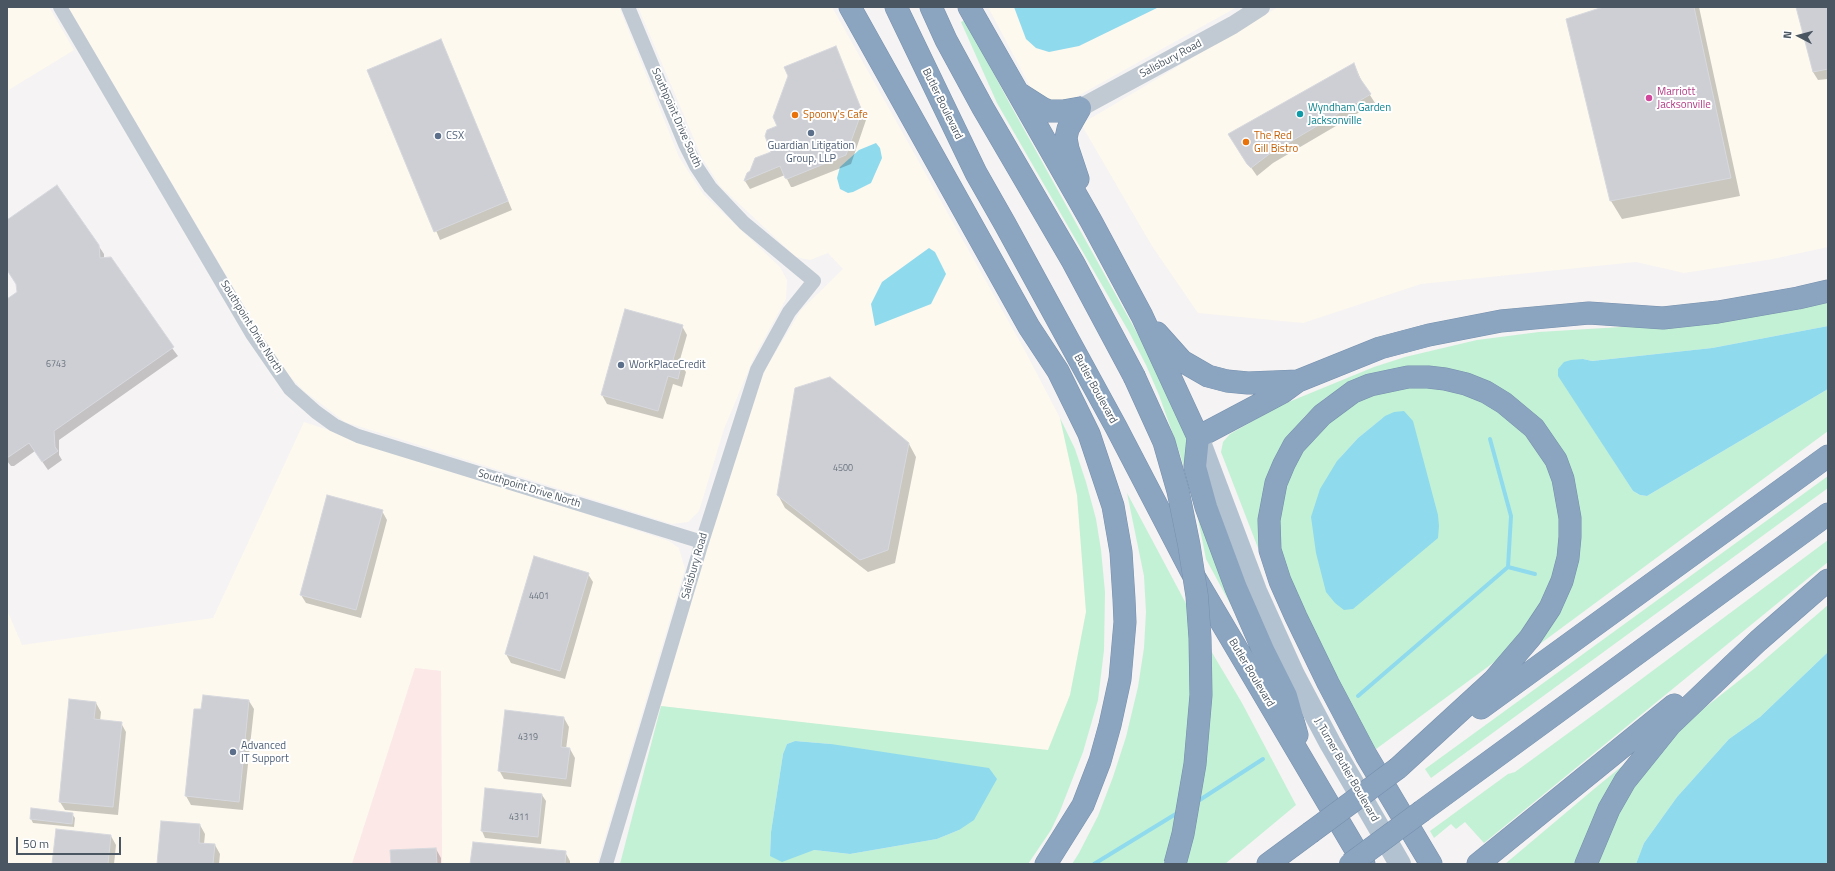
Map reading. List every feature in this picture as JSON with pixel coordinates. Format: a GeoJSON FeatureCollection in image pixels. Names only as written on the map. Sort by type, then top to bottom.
{"type":"FeatureCollection","features":[{"type":"Feature","properties":{"kind":"highway"},"geometry":{"type":"LineString","coordinates":[[850,7],[1029,326],[1058,371]]}},
{"type":"Feature","properties":{"kind":"highway","name":"Butler Boulevard"},"geometry":{"type":"LineString","coordinates":[[896,7],[976,174],[1005,224],[1116,428],[1191,571],[1306,764]]}},
{"type":"Feature","properties":{"kind":"highway"},"geometry":{"type":"LineString","coordinates":[[931,7],[946,40],[983,108],[1077,269],[1134,376],[1164,442],[1178,491],[1189,544],[1197,596],[1200,638],[1201,695],[1195,764],[1183,834],[1175,864]]}},
{"type":"Feature","properties":{"kind":"highway"},"geometry":{"type":"LineString","coordinates":[[969,7],[1091,221],[1142,316],[1198,437],[1194,467],[1201,493],[1236,588],[1263,650],[1286,696],[1306,764],[1364,864]]}},
{"type":"Feature","properties":{"kind":"highway"},"geometry":{"type":"LineString","coordinates":[[1017,92],[1042,108],[1050,111],[1063,111],[1080,108]]}},
{"type":"Feature","properties":{"kind":"highway"},"geometry":{"type":"LineString","coordinates":[[1080,108],[1068,129],[1066,138],[1068,149],[1091,221]]}},
{"type":"Feature","properties":{"kind":"highway"},"geometry":{"type":"LineString","coordinates":[[1005,224],[1058,371],[1091,440],[1113,506],[1121,552],[1124,622],[1120,679],[1110,725],[1100,761],[1083,805],[1046,864]]}},
{"type":"Feature","properties":{"kind":"highway"},"geometry":{"type":"LineString","coordinates":[[1198,437],[1283,392],[1298,381],[1380,348],[1470,326],[1532,317],[1589,313],[1663,318],[1733,309],[1798,298],[1828,291]]}},
{"type":"Feature","properties":{"kind":"highway"},"geometry":{"type":"LineString","coordinates":[[1142,316],[1182,361],[1208,376],[1227,381],[1248,383],[1298,381]]}},
{"type":"Feature","properties":{"kind":"highway"},"geometry":{"type":"LineString","coordinates":[[1398,768],[1494,680],[1530,638],[1550,608],[1562,581],[1568,558],[1570,537],[1570,518],[1564,479],[1556,460],[1534,428],[1504,403],[1486,392],[1466,384],[1428,377],[1408,377],[1370,385],[1353,392],[1322,415],[1294,445],[1284,464],[1276,483],[1269,520],[1270,550],[1280,581],[1296,617],[1366,755],[1431,864]]}},
{"type":"Feature","properties":{"kind":"highway"},"geometry":{"type":"LineString","coordinates":[[1268,864],[1828,456]]}},
{"type":"Feature","properties":{"kind":"highway"},"geometry":{"type":"LineString","coordinates":[[1350,864],[1828,514]]}},
{"type":"Feature","properties":{"kind":"highway"},"geometry":{"type":"LineString","coordinates":[[1586,864],[1609,809],[1625,781],[1670,725],[1758,641],[1828,580]]}},
{"type":"Feature","properties":{"kind":"highway"},"geometry":{"type":"LineString","coordinates":[[1480,862],[1650,724],[1758,641]]}},
{"type":"Feature","properties":{"kind":"main road","name":"J. Turner Butler Boulevard"},"geometry":{"type":"LineString","coordinates":[[1198,437],[1256,592],[1294,675],[1330,743],[1400,864]]}},
{"type":"Feature","properties":{"kind":"street","name":"Southpoint Drive North"},"geometry":{"type":"LineString","coordinates":[[60,7],[252,334],[290,389],[316,412],[334,425],[358,436],[702,542]]}},
{"type":"Feature","properties":{"kind":"street","name":"Southpoint Drive South"},"geometry":{"type":"LineString","coordinates":[[628,7],[685,144],[696,166],[710,187],[744,223],[814,281]]}},
{"type":"Feature","properties":{"kind":"street","name":"Salisbury Road"},"geometry":{"type":"LineString","coordinates":[[1080,108],[1234,25],[1261,7]]}},
{"type":"Feature","properties":{"kind":"street","name":"Salisbury Road"},"geometry":{"type":"LineString","coordinates":[[606,864],[702,542],[757,370],[789,312],[814,281]]}},
{"type":"Feature","properties":{"kind":"shaded area"},"geometry":{"type":"Polygon","coordinates":[[[7,7],[49,7],[74,50],[7,91],[7,7]]]}},
{"type":"Feature","properties":{"kind":"shaded area"},"geometry":{"type":"Polygon","coordinates":[[[68,7],[619,7],[679,157],[703,194],[780,267],[787,280],[786,299],[754,357],[724,429],[699,511],[688,522],[672,524],[345,422],[304,391],[279,365],[68,7]]]}},
{"type":"Feature","properties":{"kind":"shaded area"},"geometry":{"type":"Polygon","coordinates":[[[638,7],[832,7],[1023,347],[1060,418],[1077,495],[1086,612],[1070,695],[1048,751],[661,706],[738,441],[766,368],[801,310],[843,269],[828,253],[810,260],[796,257],[720,186],[702,158],[638,7]]]}},
{"type":"Feature","properties":{"kind":"shaded area"},"geometry":{"type":"Polygon","coordinates":[[[988,7],[1014,7],[1079,46],[1159,7],[1237,7],[1060,106],[1034,94],[988,7]]]}},
{"type":"Feature","properties":{"kind":"shaded area"},"geometry":{"type":"Polygon","coordinates":[[[1278,7],[1828,7],[1828,247],[1773,259],[1684,273],[1636,262],[1421,284],[1303,323],[1198,313],[1152,246],[1081,124],[1278,7]]]}},
{"type":"Feature","properties":{"kind":"shaded area"},"geometry":{"type":"Polygon","coordinates":[[[304,422],[669,541],[679,548],[685,569],[597,864],[442,864],[441,671],[415,668],[352,864],[7,864],[7,610],[22,645],[213,618],[304,422]]]}},
{"type":"Feature","properties":{"kind":"shaded area"},"geometry":{"type":"Polygon","coordinates":[[[415,668],[441,671],[442,864],[352,864],[415,668]]]}},
{"type":"Feature","properties":{"kind":"green space"},"geometry":{"type":"Polygon","coordinates":[[[965,20],[1147,351],[1189,442],[1240,622],[1206,559],[1197,514],[1181,457],[1159,395],[1146,365],[1129,332],[997,103],[961,22],[965,20]]]}},
{"type":"Feature","properties":{"kind":"green space"},"geometry":{"type":"Polygon","coordinates":[[[1828,297],[1828,326],[1712,348],[1592,361],[1583,359],[1558,369],[1559,376],[1633,491],[1640,495],[1647,496],[1828,389],[1828,431],[1529,652],[1545,628],[1575,502],[1492,389],[1351,382],[1324,399],[1304,417],[1283,449],[1275,592],[1221,452],[1223,442],[1230,434],[1279,406],[1374,367],[1405,357],[1477,340],[1539,332],[1637,326],[1828,297]]]}},
{"type":"Feature","properties":{"kind":"green space"},"geometry":{"type":"Polygon","coordinates":[[[1392,386],[1459,389],[1517,421],[1549,462],[1563,515],[1557,574],[1527,629],[1497,660],[1372,752],[1283,572],[1276,535],[1292,460],[1337,409],[1392,386]],[[1385,416],[1358,438],[1337,461],[1385,416]]]}},
{"type":"Feature","properties":{"kind":"green space"},"geometry":{"type":"Polygon","coordinates":[[[1060,418],[1075,449],[1096,519],[1105,592],[1104,650],[1098,700],[1083,752],[1051,830],[1028,864],[620,864],[661,706],[1048,750],[1070,695],[1086,612],[1077,495],[1060,418]],[[795,741],[787,744],[783,754],[771,832],[770,856],[814,850],[850,854],[937,839],[959,830],[831,744],[795,741]]]}},
{"type":"Feature","properties":{"kind":"green space"},"geometry":{"type":"Polygon","coordinates":[[[1828,476],[1828,488],[1431,778],[1425,769],[1828,476]]]}},
{"type":"Feature","properties":{"kind":"green space"},"geometry":{"type":"Polygon","coordinates":[[[1127,493],[1296,805],[1225,864],[1072,864],[1098,816],[1113,777],[1126,737],[1138,687],[1144,648],[1146,612],[1144,576],[1127,493]]]}},
{"type":"Feature","properties":{"kind":"green space"},"geometry":{"type":"Polygon","coordinates":[[[1828,540],[1828,562],[1484,843],[1465,822],[1456,829],[1451,824],[1434,838],[1430,831],[1508,774],[1515,772],[1604,707],[1828,540]]]}},
{"type":"Feature","properties":{"kind":"green space"},"geometry":{"type":"Polygon","coordinates":[[[1828,605],[1828,652],[1760,717],[1729,739],[1677,797],[1644,843],[1636,864],[1594,864],[1615,816],[1646,766],[1693,717],[1755,668],[1828,605]]]}},
{"type":"Feature","properties":{"kind":"green space"},"geometry":{"type":"Polygon","coordinates":[[[1643,749],[1580,864],[1505,864],[1594,789],[1643,749]]]}},
{"type":"Feature","properties":{"kind":"water"},"geometry":{"type":"Polygon","coordinates":[[[1014,7],[1159,7],[1079,46],[1049,52],[1036,48],[1026,39],[1014,7]]]}},
{"type":"Feature","properties":{"kind":"water"},"geometry":{"type":"Polygon","coordinates":[[[876,143],[880,148],[882,158],[871,183],[848,193],[840,189],[837,178],[840,167],[859,150],[876,143]]]}},
{"type":"Feature","properties":{"kind":"water"},"geometry":{"type":"Polygon","coordinates":[[[929,248],[935,252],[946,274],[931,304],[875,326],[871,304],[882,282],[929,248]]]}},
{"type":"Feature","properties":{"kind":"water"},"geometry":{"type":"Polygon","coordinates":[[[1828,326],[1828,389],[1647,496],[1640,495],[1633,491],[1558,376],[1558,369],[1564,362],[1571,360],[1583,359],[1592,361],[1712,348],[1828,326]]]}},
{"type":"Feature","properties":{"kind":"water"},"geometry":{"type":"Polygon","coordinates":[[[1404,411],[1413,421],[1438,515],[1438,538],[1353,609],[1344,610],[1335,603],[1326,592],[1316,553],[1311,517],[1320,489],[1337,461],[1358,438],[1385,416],[1394,412],[1404,411]]]}},
{"type":"Feature","properties":{"kind":"water"},"geometry":{"type":"Polygon","coordinates":[[[1828,652],[1828,864],[1636,864],[1644,843],[1677,797],[1729,739],[1760,717],[1828,652]]]}},
{"type":"Feature","properties":{"kind":"water"},"geometry":{"type":"Polygon","coordinates":[[[795,741],[831,744],[989,768],[997,779],[974,820],[959,830],[937,839],[850,854],[814,850],[782,862],[770,856],[771,832],[783,754],[787,744],[795,741]]]}},
{"type":"Feature","properties":{"kind":"building","name":"Marriott Jacksonville"},"geometry":{"type":"Polygon","coordinates":[[[1603,7],[1694,7],[1731,178],[1610,201],[1566,19],[1603,7]]]}},
{"type":"Feature","properties":{"kind":"building"},"geometry":{"type":"Polygon","coordinates":[[[1796,7],[1828,7],[1828,69],[1813,72],[1796,7]]]}},
{"type":"Feature","properties":{"kind":"building","name":"CSX"},"geometry":{"type":"Polygon","coordinates":[[[441,39],[508,201],[434,232],[367,70],[441,39]]]}},
{"type":"Feature","properties":{"kind":"building"},"geometry":{"type":"Polygon","coordinates":[[[836,46],[862,111],[846,155],[787,179],[785,178],[780,166],[744,181],[755,158],[771,152],[765,136],[767,130],[777,126],[773,117],[788,76],[784,67],[836,46]]]}},
{"type":"Feature","properties":{"kind":"building","name":"Wyndham Garden Jacksonville"},"geometry":{"type":"Polygon","coordinates":[[[1354,63],[1359,77],[1371,94],[1268,155],[1251,168],[1247,164],[1228,134],[1354,63]]]}},
{"type":"Feature","properties":{"kind":"building"},"geometry":{"type":"Polygon","coordinates":[[[57,185],[99,245],[100,258],[111,257],[174,347],[54,431],[55,447],[58,451],[42,462],[29,443],[7,458],[7,299],[17,292],[16,284],[7,270],[7,220],[57,185]]]}},
{"type":"Feature","properties":{"kind":"building"},"geometry":{"type":"Polygon","coordinates":[[[625,309],[683,325],[673,360],[682,362],[678,379],[668,376],[658,411],[601,395],[625,309]]]}},
{"type":"Feature","properties":{"kind":"building"},"geometry":{"type":"Polygon","coordinates":[[[830,377],[909,443],[888,550],[860,560],[777,495],[795,388],[830,377]]]}},
{"type":"Feature","properties":{"kind":"building"},"geometry":{"type":"Polygon","coordinates":[[[327,495],[383,510],[356,610],[300,595],[327,495]]]}},
{"type":"Feature","properties":{"kind":"building"},"geometry":{"type":"Polygon","coordinates":[[[534,556],[589,573],[560,671],[505,654],[534,556]]]}},
{"type":"Feature","properties":{"kind":"building"},"geometry":{"type":"Polygon","coordinates":[[[203,695],[249,700],[239,802],[185,796],[194,709],[201,709],[203,695]]]}},
{"type":"Feature","properties":{"kind":"building"},"geometry":{"type":"Polygon","coordinates":[[[69,699],[96,702],[94,719],[122,722],[113,807],[59,802],[69,699]]]}},
{"type":"Feature","properties":{"kind":"building"},"geometry":{"type":"Polygon","coordinates":[[[505,710],[564,717],[561,747],[570,748],[566,779],[498,771],[505,710]]]}},
{"type":"Feature","properties":{"kind":"building"},"geometry":{"type":"Polygon","coordinates":[[[485,788],[542,794],[538,837],[481,831],[485,788]]]}},
{"type":"Feature","properties":{"kind":"building"},"geometry":{"type":"Polygon","coordinates":[[[31,808],[73,813],[72,824],[30,819],[31,808]]]}},
{"type":"Feature","properties":{"kind":"building"},"geometry":{"type":"Polygon","coordinates":[[[161,821],[200,824],[199,843],[215,844],[213,864],[157,864],[161,821]]]}},
{"type":"Feature","properties":{"kind":"building"},"geometry":{"type":"Polygon","coordinates":[[[56,829],[111,835],[108,864],[52,864],[56,829]]]}},
{"type":"Feature","properties":{"kind":"building"},"geometry":{"type":"Polygon","coordinates":[[[473,842],[566,851],[565,864],[470,864],[473,842]]]}},
{"type":"Feature","properties":{"kind":"building"},"geometry":{"type":"Polygon","coordinates":[[[436,848],[437,864],[391,864],[390,850],[436,848]]]}},
{"type":"Feature","properties":{"kind":"waterway"},"geometry":{"type":"LineString","coordinates":[[1358,696],[1508,567],[1511,516],[1490,439]]}},
{"type":"Feature","properties":{"kind":"waterway"},"geometry":{"type":"LineString","coordinates":[[1508,567],[1535,574]]}},
{"type":"Feature","properties":{"kind":"waterway"},"geometry":{"type":"LineString","coordinates":[[1195,803],[1263,759]]}},
{"type":"Feature","properties":{"kind":"waterway"},"geometry":{"type":"LineString","coordinates":[[1094,864],[1179,812]]}},
{"type":"Feature","properties":{"kind":"place","name":"Marriott Jacksonville"},"geometry":{"type":"Point","coordinates":[1649,98]}},
{"type":"Feature","properties":{"kind":"place","name":"Wyndham Garden Jacksonville"},"geometry":{"type":"Point","coordinates":[1300,114]}},
{"type":"Feature","properties":{"kind":"place","name":"Spoony's Cafe"},"geometry":{"type":"Point","coordinates":[795,115]}},
{"type":"Feature","properties":{"kind":"place","name":"Guardian Litigation Group, LLP"},"geometry":{"type":"Point","coordinates":[811,133]}},
{"type":"Feature","properties":{"kind":"place","name":"CSX"},"geometry":{"type":"Point","coordinates":[438,136]}},
{"type":"Feature","properties":{"kind":"place","name":"The Red Gill Bistro"},"geometry":{"type":"Point","coordinates":[1246,142]}},
{"type":"Feature","properties":{"kind":"place","name":"WorkPlaceCredit"},"geometry":{"type":"Point","coordinates":[621,365]}},
{"type":"Feature","properties":{"kind":"place","name":"Advanced IT Support"},"geometry":{"type":"Point","coordinates":[233,752]}}]}
